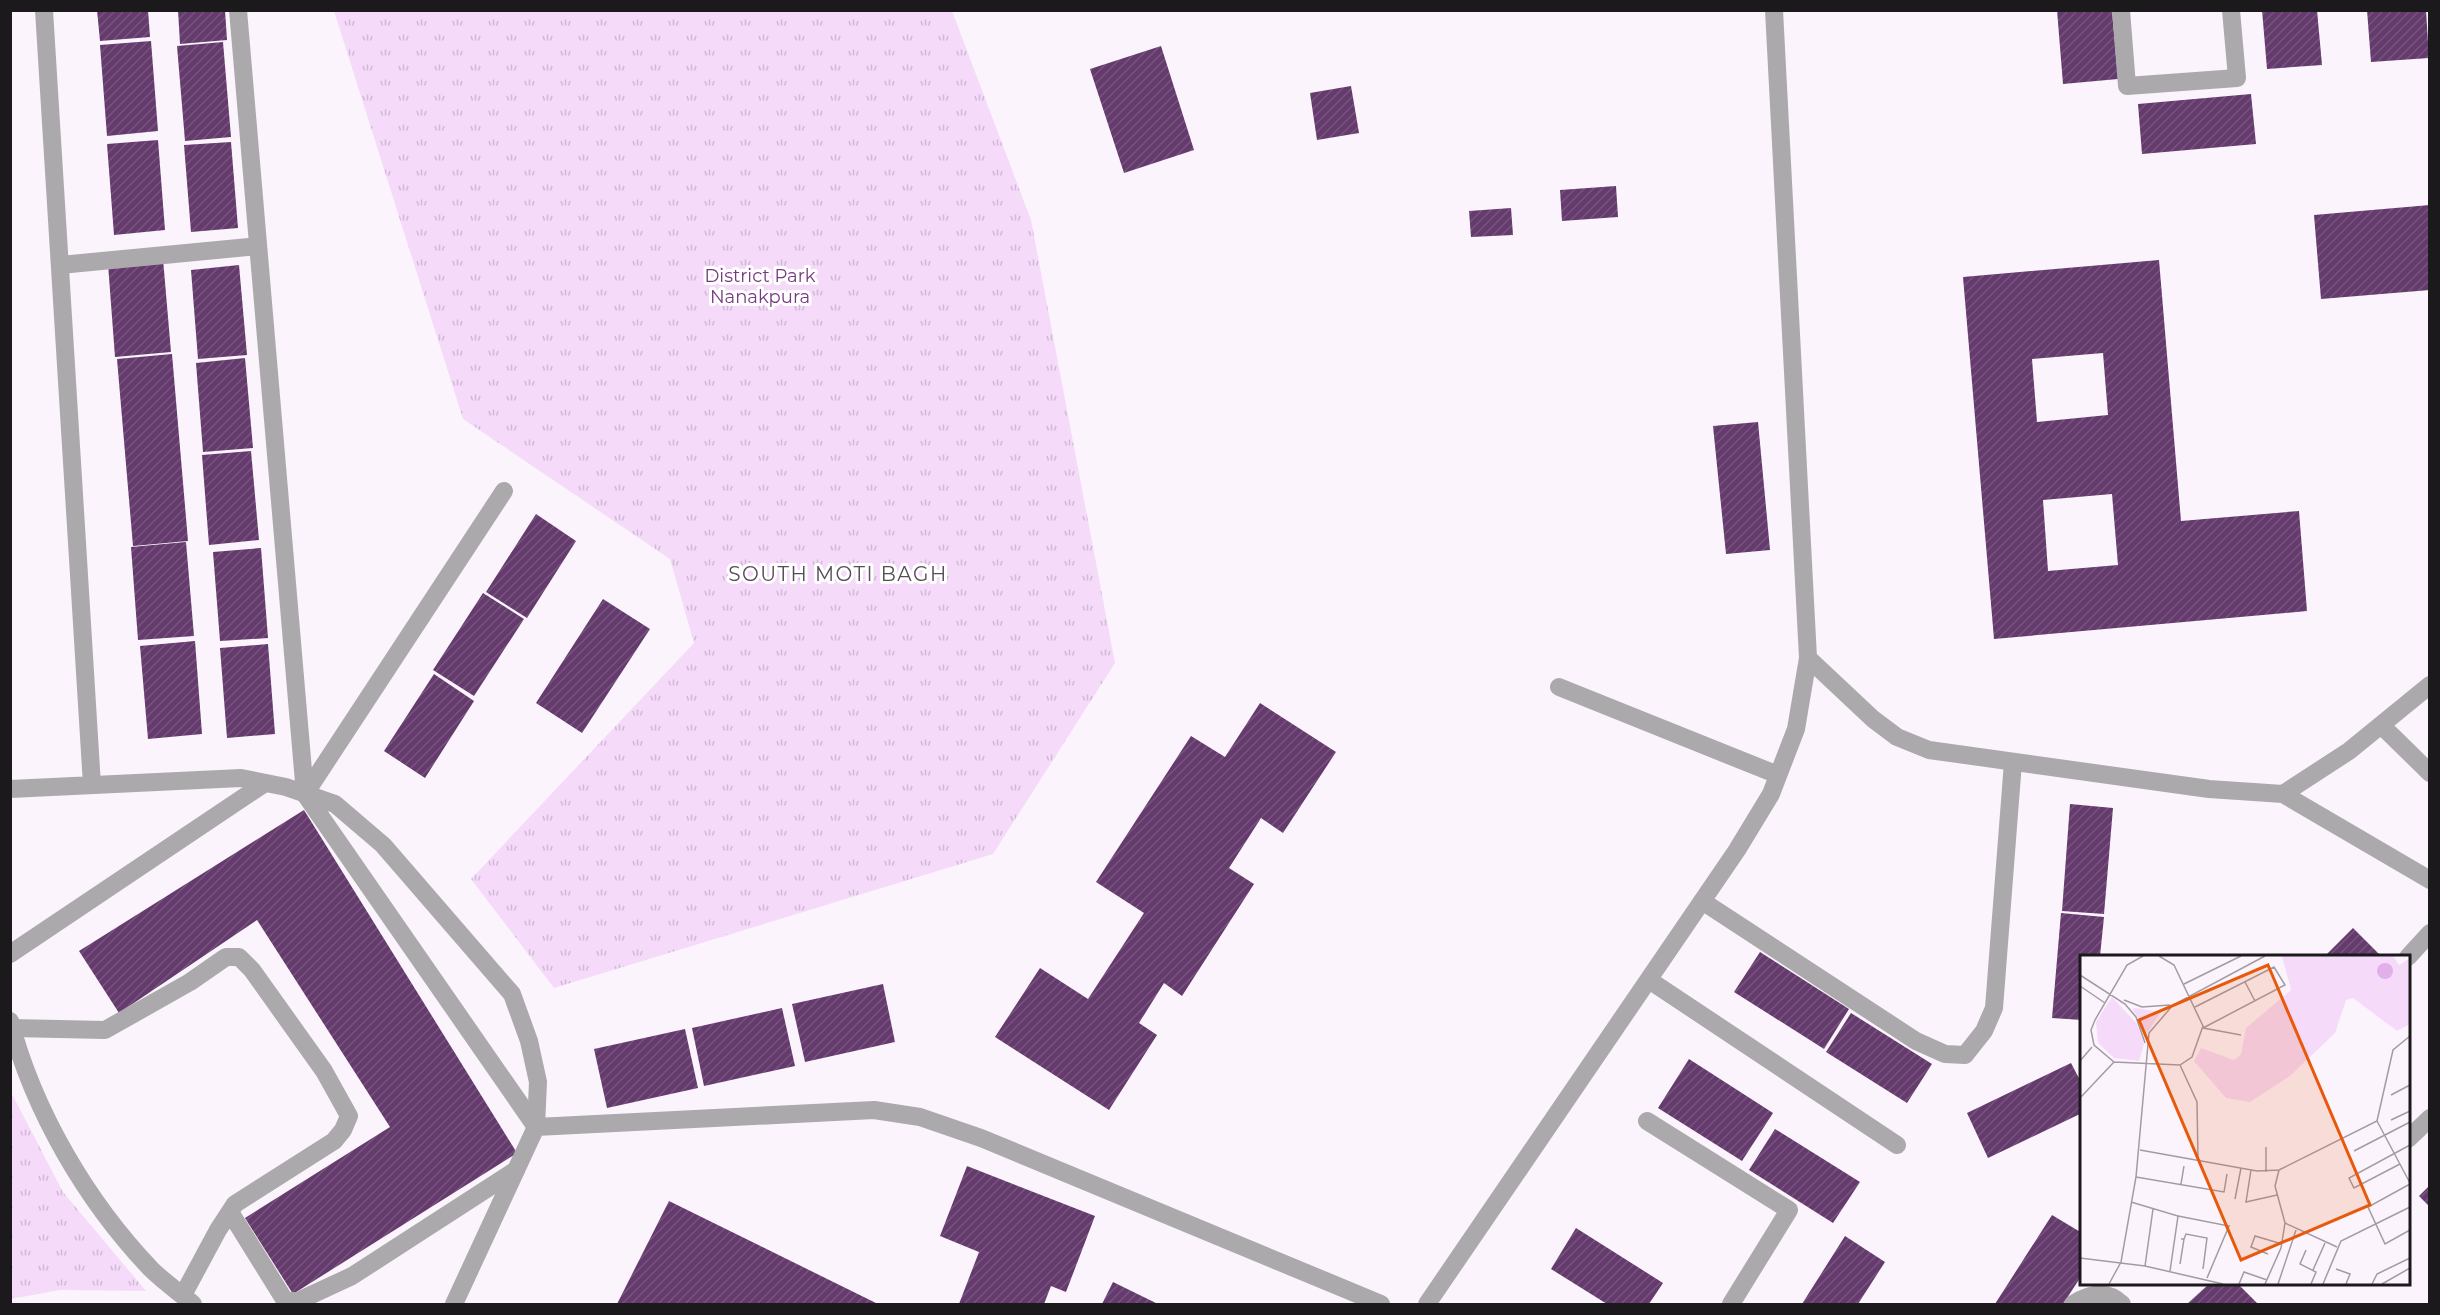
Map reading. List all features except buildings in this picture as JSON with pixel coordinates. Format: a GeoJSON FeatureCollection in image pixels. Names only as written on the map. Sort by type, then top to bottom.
{"type":"FeatureCollection","features":[{"type":"Feature","properties":{"kind":"street"},"geometry":{"type":"LineString","coordinates":[[44,10],[92,785]]}},
{"type":"Feature","properties":{"kind":"street"},"geometry":{"type":"LineString","coordinates":[[238,10],[305,794],[536,1126]]}},
{"type":"Feature","properties":{"kind":"street"},"geometry":{"type":"LineString","coordinates":[[1426,1305],[1737,850],[1771,794],[1796,729],[1808,658],[1774,10]]}},
{"type":"Feature","properties":{"kind":"street"},"geometry":{"type":"LineString","coordinates":[[2121,10],[2127,86],[2237,78],[2231,10]]}},
{"type":"Feature","properties":{"kind":"street"},"geometry":{"type":"LineString","coordinates":[[60,265],[258,246]]}},
{"type":"Feature","properties":{"kind":"street"},"geometry":{"type":"LineString","coordinates":[[305,794],[504,491]]}},
{"type":"Feature","properties":{"kind":"street"},"geometry":{"type":"LineString","coordinates":[[1808,658],[1873,719],[1897,737],[1929,750],[2209,789],[2283,794],[2430,880]]}},
{"type":"Feature","properties":{"kind":"street"},"geometry":{"type":"LineString","coordinates":[[2283,794],[2349,751],[2430,685]]}},
{"type":"Feature","properties":{"kind":"street"},"geometry":{"type":"LineString","coordinates":[[1558,687],[1778,776]]}},
{"type":"Feature","properties":{"kind":"street"},"geometry":{"type":"LineString","coordinates":[[2380,725],[2430,773]]}},
{"type":"Feature","properties":{"kind":"street"},"geometry":{"type":"LineString","coordinates":[[1702,901],[1916,1041],[1945,1054],[1965,1055],[1984,1031],[1994,1008],[2013,762]]}},
{"type":"Feature","properties":{"kind":"street"},"geometry":{"type":"LineString","coordinates":[[10,789],[241,778],[266,783],[335,804],[383,845],[512,994],[529,1041],[538,1082],[536,1126],[454,1305]]}},
{"type":"Feature","properties":{"kind":"street"},"geometry":{"type":"LineString","coordinates":[[10,954],[266,783]]}},
{"type":"Feature","properties":{"kind":"street"},"geometry":{"type":"LineString","coordinates":[[2410,956],[2430,933]]}},
{"type":"Feature","properties":{"kind":"street"},"geometry":{"type":"LineString","coordinates":[[226,957],[239,957],[252,970],[324,1071],[349,1116],[343,1130],[334,1141],[236,1204],[230,1212],[188,1300],[152,1271],[106,1216],[71,1161],[41,1106],[11,1025],[105,1030],[190,982],[226,957]]}},
{"type":"Feature","properties":{"kind":"street"},"geometry":{"type":"LineString","coordinates":[[1649,980],[1897,1145]]}},
{"type":"Feature","properties":{"kind":"street"},"geometry":{"type":"LineString","coordinates":[[536,1126],[874,1110],[920,1117],[981,1138],[1381,1305]]}},
{"type":"Feature","properties":{"kind":"street"},"geometry":{"type":"LineString","coordinates":[[2410,1138],[2430,1118]]}},
{"type":"Feature","properties":{"kind":"street"},"geometry":{"type":"LineString","coordinates":[[1647,1122],[1789,1210],[1731,1305]]}},
{"type":"Feature","properties":{"kind":"street"},"geometry":{"type":"LineString","coordinates":[[230,1212],[284,1299],[296,1302],[352,1276],[516,1170]]}},
{"type":"Feature","properties":{"kind":"street"},"geometry":{"type":"LineString","coordinates":[[2076,1303],[2089,1285]]}},
{"type":"Feature","properties":{"kind":"street"},"geometry":{"type":"LineString","coordinates":[[2076,1303],[2087,1295],[2102,1293],[2122,1305]]}},
{"type":"Feature","properties":{"kind":"green space","name":"District Park Nanakpura"},"geometry":{"type":"Polygon","coordinates":[[[334,11],[952,11],[1031,220],[1115,663],[993,854],[554,988],[471,879],[694,643],[670,559],[463,419],[334,11]]]}},
{"type":"Feature","properties":{"kind":"green space"},"geometry":{"type":"Polygon","coordinates":[[[11,1096],[63,1192],[146,1291],[60,1290],[11,1299],[11,1096]]]}},
{"type":"Feature","properties":{"kind":"district","name":"SOUTH MOTI BAGH"},"geometry":{"type":"Point","coordinates":[838,574]}}]}
